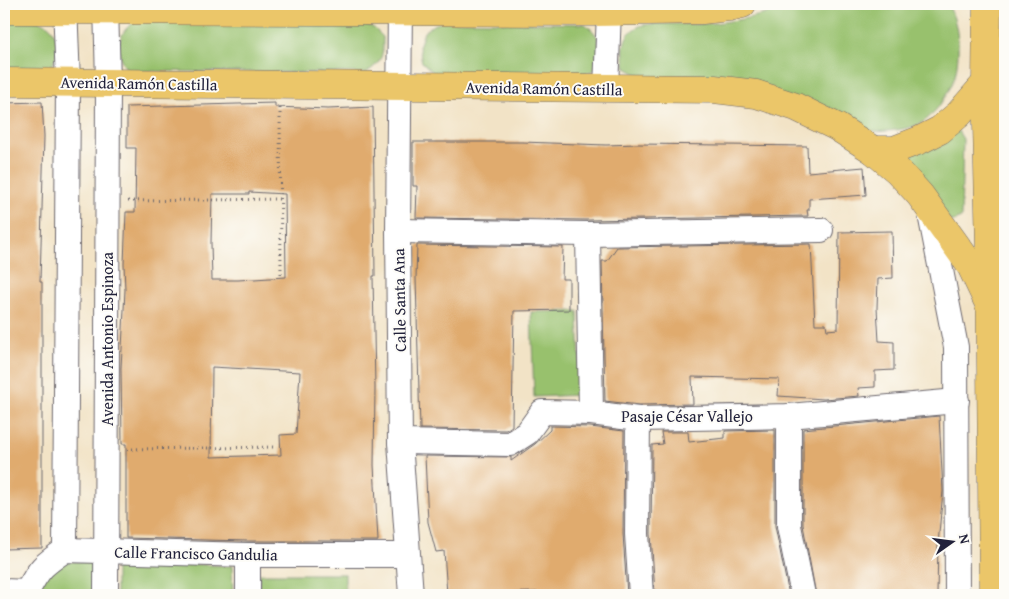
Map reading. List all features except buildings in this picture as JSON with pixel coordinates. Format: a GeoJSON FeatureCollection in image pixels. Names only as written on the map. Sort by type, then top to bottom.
{"type":"FeatureCollection","features":[{"type":"Feature","properties":{"kind":"main road"},"geometry":{"type":"LineString","coordinates":[[4,10],[106,7],[702,10],[742,4]]}},
{"type":"Feature","properties":{"kind":"main road"},"geometry":{"type":"LineString","coordinates":[[982,11],[998,249],[990,306],[998,346],[998,441],[992,595]]}},
{"type":"Feature","properties":{"kind":"main road","name":"Avenida Ramón Castilla"},"geometry":{"type":"LineString","coordinates":[[4,82],[714,89],[756,94],[796,107],[837,128],[873,150],[898,172],[920,195],[971,266],[990,306]]}},
{"type":"Feature","properties":{"kind":"main road"},"geometry":{"type":"LineString","coordinates":[[873,150],[894,150],[940,130],[959,114],[986,83]]}},
{"type":"Feature","properties":{"kind":"street"},"geometry":{"type":"LineString","coordinates":[[19,593],[44,565],[65,550],[68,82],[65,7]]}},
{"type":"Feature","properties":{"kind":"street","name":"Avenida Antonio Espinoza"},"geometry":{"type":"LineString","coordinates":[[106,7],[108,83],[106,595]]}},
{"type":"Feature","properties":{"kind":"street","name":"Calle Santa Ana"},"geometry":{"type":"LineString","coordinates":[[400,8],[398,231],[400,442],[411,595]]}},
{"type":"Feature","properties":{"kind":"street"},"geometry":{"type":"LineString","coordinates":[[600,9],[606,89]]}},
{"type":"Feature","properties":{"kind":"street"},"geometry":{"type":"LineString","coordinates":[[929,207],[956,347],[956,595]]}},
{"type":"Feature","properties":{"kind":"street"},"geometry":{"type":"LineString","coordinates":[[398,231],[588,234],[821,230]]}},
{"type":"Feature","properties":{"kind":"street"},"geometry":{"type":"LineString","coordinates":[[588,234],[591,413]]}},
{"type":"Feature","properties":{"kind":"street","name":"Pasaje César Vallejo"},"geometry":{"type":"LineString","coordinates":[[400,442],[510,444],[527,433],[542,412],[591,413],[638,419],[789,416],[957,401]]}},
{"type":"Feature","properties":{"kind":"street"},"geometry":{"type":"LineString","coordinates":[[789,416],[789,526],[803,595]]}},
{"type":"Feature","properties":{"kind":"street"},"geometry":{"type":"LineString","coordinates":[[638,419],[637,534],[641,595]]}},
{"type":"Feature","properties":{"kind":"street","name":"Calle Francisco Gandulia"},"geometry":{"type":"LineString","coordinates":[[65,550],[248,555],[407,555]]}},
{"type":"Feature","properties":{"kind":"street"},"geometry":{"type":"LineString","coordinates":[[248,555],[248,595]]}},
{"type":"Feature","properties":{"kind":"path"},"geometry":{"type":"LineString","coordinates":[[280,85],[281,274]]}},
{"type":"Feature","properties":{"kind":"path"},"geometry":{"type":"LineString","coordinates":[[107,202],[281,199]]}},
{"type":"Feature","properties":{"kind":"path"},"geometry":{"type":"LineString","coordinates":[[106,450],[278,447]]}},
{"type":"Feature","properties":{"kind":"green space"},"geometry":{"type":"Polygon","coordinates":[[[799,4],[947,4],[954,19],[958,36],[958,54],[955,77],[944,99],[928,118],[918,125],[878,132],[642,77],[626,68],[624,44],[626,38],[634,29],[640,26],[727,22],[763,15],[799,4]]]}},
{"type":"Feature","properties":{"kind":"green space"},"geometry":{"type":"Polygon","coordinates":[[[33,20],[49,26],[53,30],[57,42],[56,56],[51,67],[37,72],[4,74],[4,21],[33,20]]]}},
{"type":"Feature","properties":{"kind":"green space"},"geometry":{"type":"Polygon","coordinates":[[[140,20],[364,23],[374,28],[383,37],[383,49],[379,61],[366,73],[128,71],[120,56],[120,39],[127,28],[140,20]]]}},
{"type":"Feature","properties":{"kind":"green space"},"geometry":{"type":"Polygon","coordinates":[[[445,21],[585,24],[596,34],[598,39],[599,49],[596,69],[576,78],[435,74],[422,62],[419,47],[424,32],[433,25],[445,21]]]}},
{"type":"Feature","properties":{"kind":"green space"},"geometry":{"type":"Polygon","coordinates":[[[958,131],[963,139],[961,218],[951,222],[906,165],[907,156],[958,131]]]}},
{"type":"Feature","properties":{"kind":"green space"},"geometry":{"type":"Polygon","coordinates":[[[578,311],[581,395],[534,397],[531,312],[578,311]]]}},
{"type":"Feature","properties":{"kind":"green space"},"geometry":{"type":"Polygon","coordinates":[[[95,561],[95,595],[36,595],[39,579],[62,562],[95,561]]]}},
{"type":"Feature","properties":{"kind":"green space"},"geometry":{"type":"Polygon","coordinates":[[[116,561],[232,566],[233,595],[116,595],[116,561]]]}},
{"type":"Feature","properties":{"kind":"green space"},"geometry":{"type":"Polygon","coordinates":[[[259,574],[345,574],[345,595],[259,595],[259,574]]]}}]}
